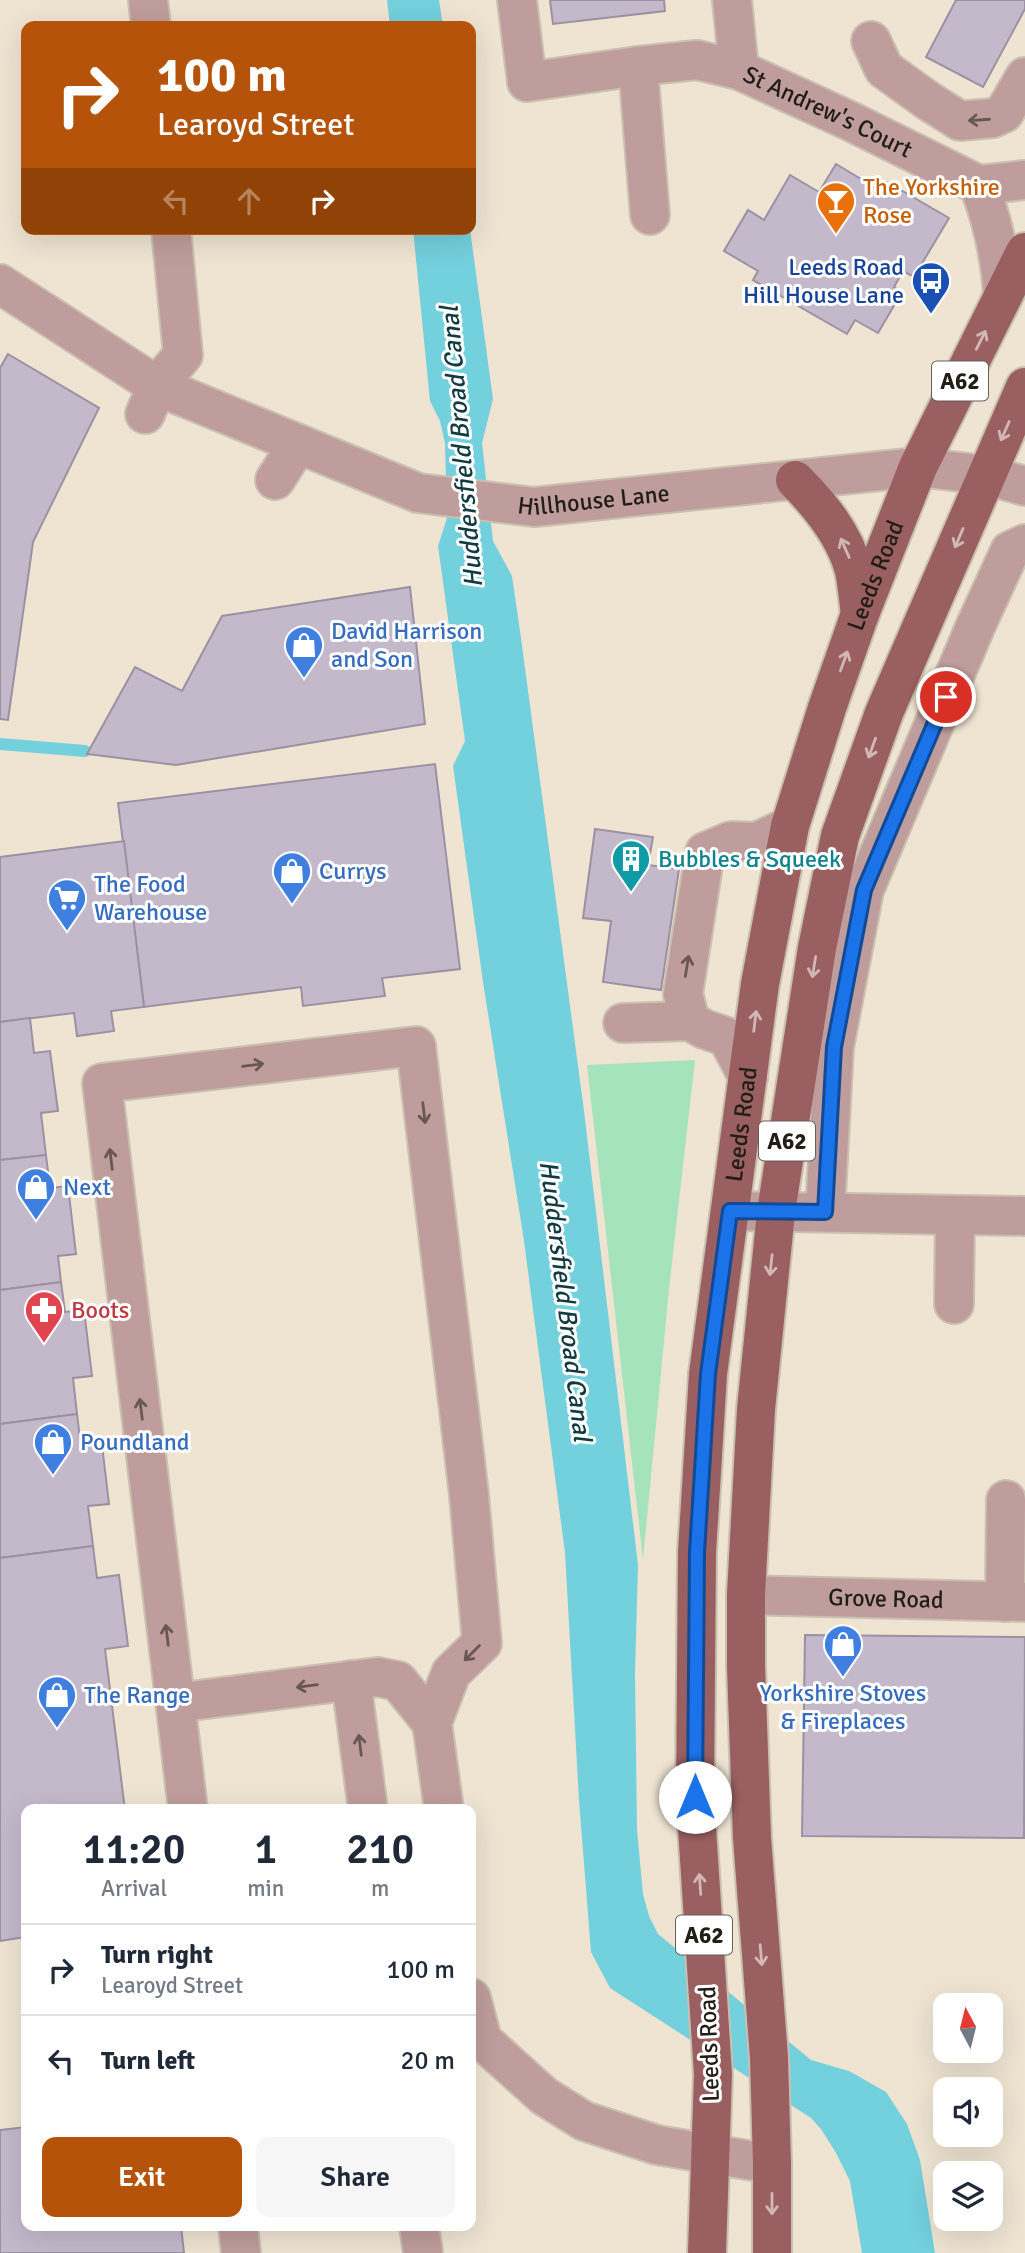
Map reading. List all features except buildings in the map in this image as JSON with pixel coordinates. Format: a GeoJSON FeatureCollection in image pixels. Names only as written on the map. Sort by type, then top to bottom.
{"type":"FeatureCollection","features":[{"type":"Feature","properties":{"kind":"main road","name":"Leeds Road"},"geometry":{"type":"LineString","coordinates":[[707,2253],[713,2074],[695,1797],[698,1524],[708,1374],[760,984],[790,826],[860,614],[918,467],[1025,252]]}},
{"type":"Feature","properties":{"kind":"main road","name":"Leeds Road"},"geometry":{"type":"LineString","coordinates":[[772,2253],[767,2027],[752,1838],[746,1666],[756,1409],[776,1212],[817,948],[840,836],[884,713],[1025,387]]}},
{"type":"Feature","properties":{"kind":"main road"},"geometry":{"type":"LineString","coordinates":[[796,480],[819,504],[838,533],[854,569],[860,614]]}},
{"type":"Feature","properties":{"kind":"street"},"geometry":{"type":"LineString","coordinates":[[148,0],[150,21]]}},
{"type":"Feature","properties":{"kind":"street"},"geometry":{"type":"LineString","coordinates":[[517,0],[527,82],[697,60],[739,70]]}},
{"type":"Feature","properties":{"kind":"street","name":"St Andrew's Court"},"geometry":{"type":"LineString","coordinates":[[733,0],[739,70],[979,185]]}},
{"type":"Feature","properties":{"kind":"street"},"geometry":{"type":"LineString","coordinates":[[871,41],[884,69],[960,121],[993,118],[1004,113],[1025,77]]}},
{"type":"Feature","properties":{"kind":"street"},"geometry":{"type":"LineString","coordinates":[[638,66],[649,215]]}},
{"type":"Feature","properties":{"kind":"street"},"geometry":{"type":"LineString","coordinates":[[1003,296],[996,237],[979,185],[1025,180]]}},
{"type":"Feature","properties":{"kind":"street"},"geometry":{"type":"LineString","coordinates":[[151,400],[183,355],[172,235]]}},
{"type":"Feature","properties":{"kind":"street","name":"Hillhouse Lane"},"geometry":{"type":"LineString","coordinates":[[0,285],[151,400],[298,444],[418,493],[534,506],[918,467],[986,475],[1025,486]]}},
{"type":"Feature","properties":{"kind":"street"},"geometry":{"type":"LineString","coordinates":[[275,480],[298,444]]}},
{"type":"Feature","properties":{"kind":"street"},"geometry":{"type":"LineString","coordinates":[[825,1212],[834,1047],[864,890],[1010,551],[1025,544]]}},
{"type":"Feature","properties":{"kind":"street"},"geometry":{"type":"LineString","coordinates":[[690,1021],[683,994],[705,852],[732,841],[757,842],[790,826]]}},
{"type":"Feature","properties":{"kind":"street"},"geometry":{"type":"LineString","coordinates":[[624,1023],[690,1021],[727,1037],[748,1077]]}},
{"type":"Feature","properties":{"kind":"street"},"geometry":{"type":"LineString","coordinates":[[187,1804],[102,1083],[416,1046],[469,1495],[482,1643],[451,1673],[432,1723],[442,1804]]}},
{"type":"Feature","properties":{"kind":"street"},"geometry":{"type":"LineString","coordinates":[[730,1211],[1025,1216]]}},
{"type":"Feature","properties":{"kind":"street"},"geometry":{"type":"LineString","coordinates":[[954,1304],[955,1215]]}},
{"type":"Feature","properties":{"kind":"street"},"geometry":{"type":"LineString","coordinates":[[1006,1500],[1015,1602]]}},
{"type":"Feature","properties":{"kind":"street","name":"Grove Road"},"geometry":{"type":"LineString","coordinates":[[747,1595],[1015,1602]]}},
{"type":"Feature","properties":{"kind":"street"},"geometry":{"type":"LineString","coordinates":[[175,1703],[378,1677],[398,1681],[432,1723]]}},
{"type":"Feature","properties":{"kind":"street"},"geometry":{"type":"LineString","coordinates":[[352,1680],[367,1804]]}},
{"type":"Feature","properties":{"kind":"street"},"geometry":{"type":"LineString","coordinates":[[476,2017],[482,2040],[544,2096],[584,2121],[657,2145],[772,2164]]}},
{"type":"Feature","properties":{"kind":"street"},"geometry":{"type":"LineString","coordinates":[[239,2231],[241,2253]]}},
{"type":"Feature","properties":{"kind":"street"},"geometry":{"type":"LineString","coordinates":[[420,2231],[422,2253]]}},
{"type":"Feature","properties":{"kind":"green space"},"geometry":{"type":"Polygon","coordinates":[[[695,1060],[669,1289],[643,1560],[587,1065],[695,1060]]]}},
{"type":"Feature","properties":{"kind":"water"},"geometry":{"type":"Polygon","coordinates":[[[387,0],[439,0],[442,21],[389,21],[387,0]]]}},
{"type":"Feature","properties":{"kind":"water","name":"Huddersfield Broad Canal"},"geometry":{"type":"Polygon","coordinates":[[[414,235],[471,235],[493,399],[482,443],[493,541],[512,576],[521,638],[584,1111],[638,1565],[635,1673],[637,1830],[643,1894],[649,1916],[658,1934],[811,2060],[849,2071],[886,2092],[907,2124],[920,2160],[935,2253],[862,2253],[850,2181],[821,2129],[811,2118],[610,1988],[591,1952],[565,1553],[524,1241],[483,982],[453,766],[465,741],[438,546],[447,518],[445,443],[440,421],[430,401],[414,235]]]}},
{"type":"Feature","properties":{"kind":"waterway"},"geometry":{"type":"LineString","coordinates":[[0,744],[85,751]]}},
{"type":"Feature","properties":{"kind":"place","name":"The Yorkshire Rose"},"geometry":{"type":"Point","coordinates":[836,235]}},
{"type":"Feature","properties":{"kind":"place","name":"Leeds Road Hill House Lane"},"geometry":{"type":"Point","coordinates":[931,315]}},
{"type":"Feature","properties":{"kind":"place","name":"David Harrison and Son"},"geometry":{"type":"Point","coordinates":[304,679]}},
{"type":"Feature","properties":{"kind":"place","name":"Bubbles & Squeek"},"geometry":{"type":"Point","coordinates":[631,893]}},
{"type":"Feature","properties":{"kind":"place","name":"Currys"},"geometry":{"type":"Point","coordinates":[292,905]}},
{"type":"Feature","properties":{"kind":"place","name":"The Food Warehouse"},"geometry":{"type":"Point","coordinates":[67,932]}},
{"type":"Feature","properties":{"kind":"place","name":"Next"},"geometry":{"type":"Point","coordinates":[36,1221]}},
{"type":"Feature","properties":{"kind":"place","name":"Boots"},"geometry":{"type":"Point","coordinates":[44,1344]}},
{"type":"Feature","properties":{"kind":"place","name":"Poundland"},"geometry":{"type":"Point","coordinates":[53,1476]}},
{"type":"Feature","properties":{"kind":"place","name":"Yorkshire Stoves & Fireplaces"},"geometry":{"type":"Point","coordinates":[843,1678]}},
{"type":"Feature","properties":{"kind":"place","name":"The Range"},"geometry":{"type":"Point","coordinates":[57,1729]}},
{"type":"Feature","properties":{"kind":"route"},"geometry":{"type":"LineString","coordinates":[[695,1797],[697,1552],[708,1374],[730,1211],[825,1212],[834,1047],[864,890],[946,697]]}}]}
